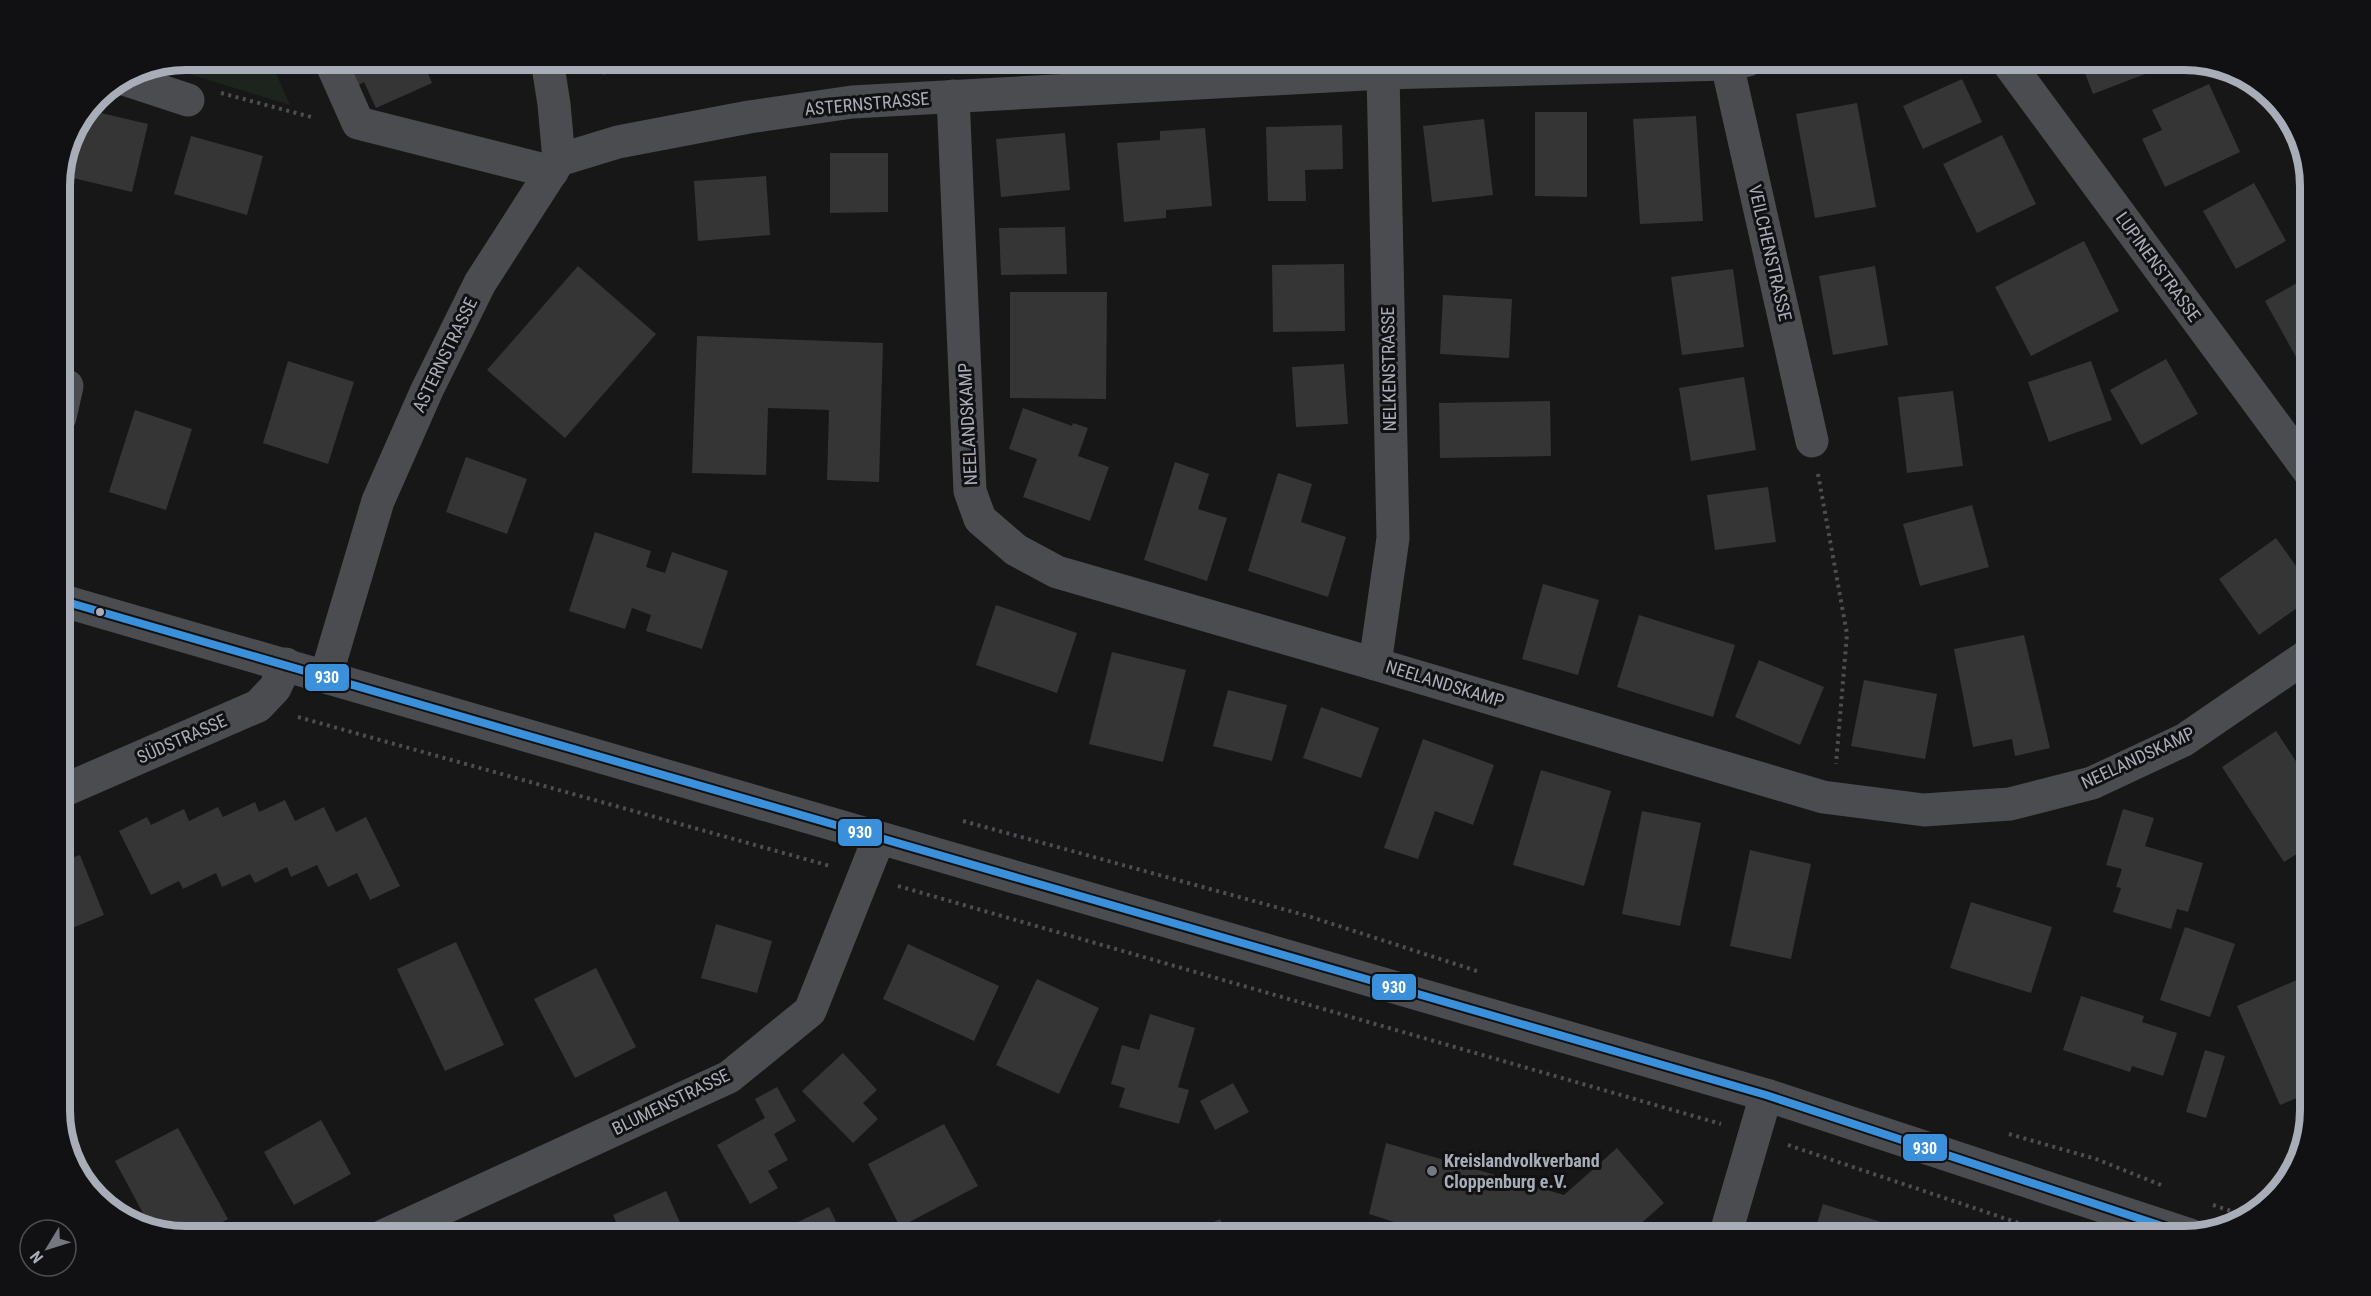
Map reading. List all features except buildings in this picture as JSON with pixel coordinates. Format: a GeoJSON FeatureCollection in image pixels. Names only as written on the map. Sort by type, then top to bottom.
{"type":"FeatureCollection","features":[{"type":"Feature","properties":{"kind":"street","name":"ASTERNSTRASSE"},"geometry":{"type":"LineString","coordinates":[[326,676],[378,501],[427,390],[480,283],[555,166],[618,142],[749,117],[852,102],[1491,70]]}},
{"type":"Feature","properties":{"kind":"street","name":"VEILCHENSTRASSE"},"geometry":{"type":"LineString","coordinates":[[1740,70],[1812,441]]}},
{"type":"Feature","properties":{"kind":"street","name":"LUPINENSTRASSE"},"geometry":{"type":"LineString","coordinates":[[2013,70],[2300,459]]}},
{"type":"Feature","properties":{"kind":"street"},"geometry":{"type":"LineString","coordinates":[[335,71],[358,123],[555,166],[554,104],[549,71]]}},
{"type":"Feature","properties":{"kind":"street","name":"NELKENSTRASSE"},"geometry":{"type":"LineString","coordinates":[[1375,664],[1393,538],[1383,74]]}},
{"type":"Feature","properties":{"kind":"street"},"geometry":{"type":"LineString","coordinates":[[135,83],[188,100]]}},
{"type":"Feature","properties":{"kind":"street","name":"NEELANDSKAMP"},"geometry":{"type":"LineString","coordinates":[[953,96],[970,491],[980,519],[1016,550],[1057,572],[1833,798],[1924,810],[2010,804],[2092,783],[2184,740],[2300,661]]}},
{"type":"Feature","properties":{"kind":"street"},"geometry":{"type":"LineString","coordinates":[[71,603],[1766,1095],[2166,1226]]}},
{"type":"Feature","properties":{"kind":"street","name":"SÜDSTRASSE"},"geometry":{"type":"LineString","coordinates":[[71,787],[258,705],[275,687],[286,664]]}},
{"type":"Feature","properties":{"kind":"street","name":"BLUMENSTRASSE"},"geometry":{"type":"LineString","coordinates":[[404,1226],[729,1077],[810,1011],[879,838]]}},
{"type":"Feature","properties":{"kind":"street"},"geometry":{"type":"LineString","coordinates":[[1728,1226],[1766,1095]]}},
{"type":"Feature","properties":{"kind":"path"},"geometry":{"type":"LineString","coordinates":[[188,100],[190,85],[334,123],[358,123]]}},
{"type":"Feature","properties":{"kind":"path"},"geometry":{"type":"LineString","coordinates":[[1812,441],[1847,634],[1833,798]]}},
{"type":"Feature","properties":{"kind":"path"},"geometry":{"type":"LineString","coordinates":[[258,705],[1754,1133],[2028,1226]]}},
{"type":"Feature","properties":{"kind":"shaded area"},"geometry":{"type":"Polygon","coordinates":[[[179,71],[275,71],[290,105],[179,71]]]}},
{"type":"Feature","properties":{"kind":"transit line","name":"930"},"geometry":{"type":"LineString","coordinates":[[71,603],[1766,1095],[2162,1226]]}},
{"type":"Feature","properties":{"kind":"place","name":"Kreislandvolkverband Cloppenburg e.V."},"geometry":{"type":"Point","coordinates":[1432,1171]}}]}
